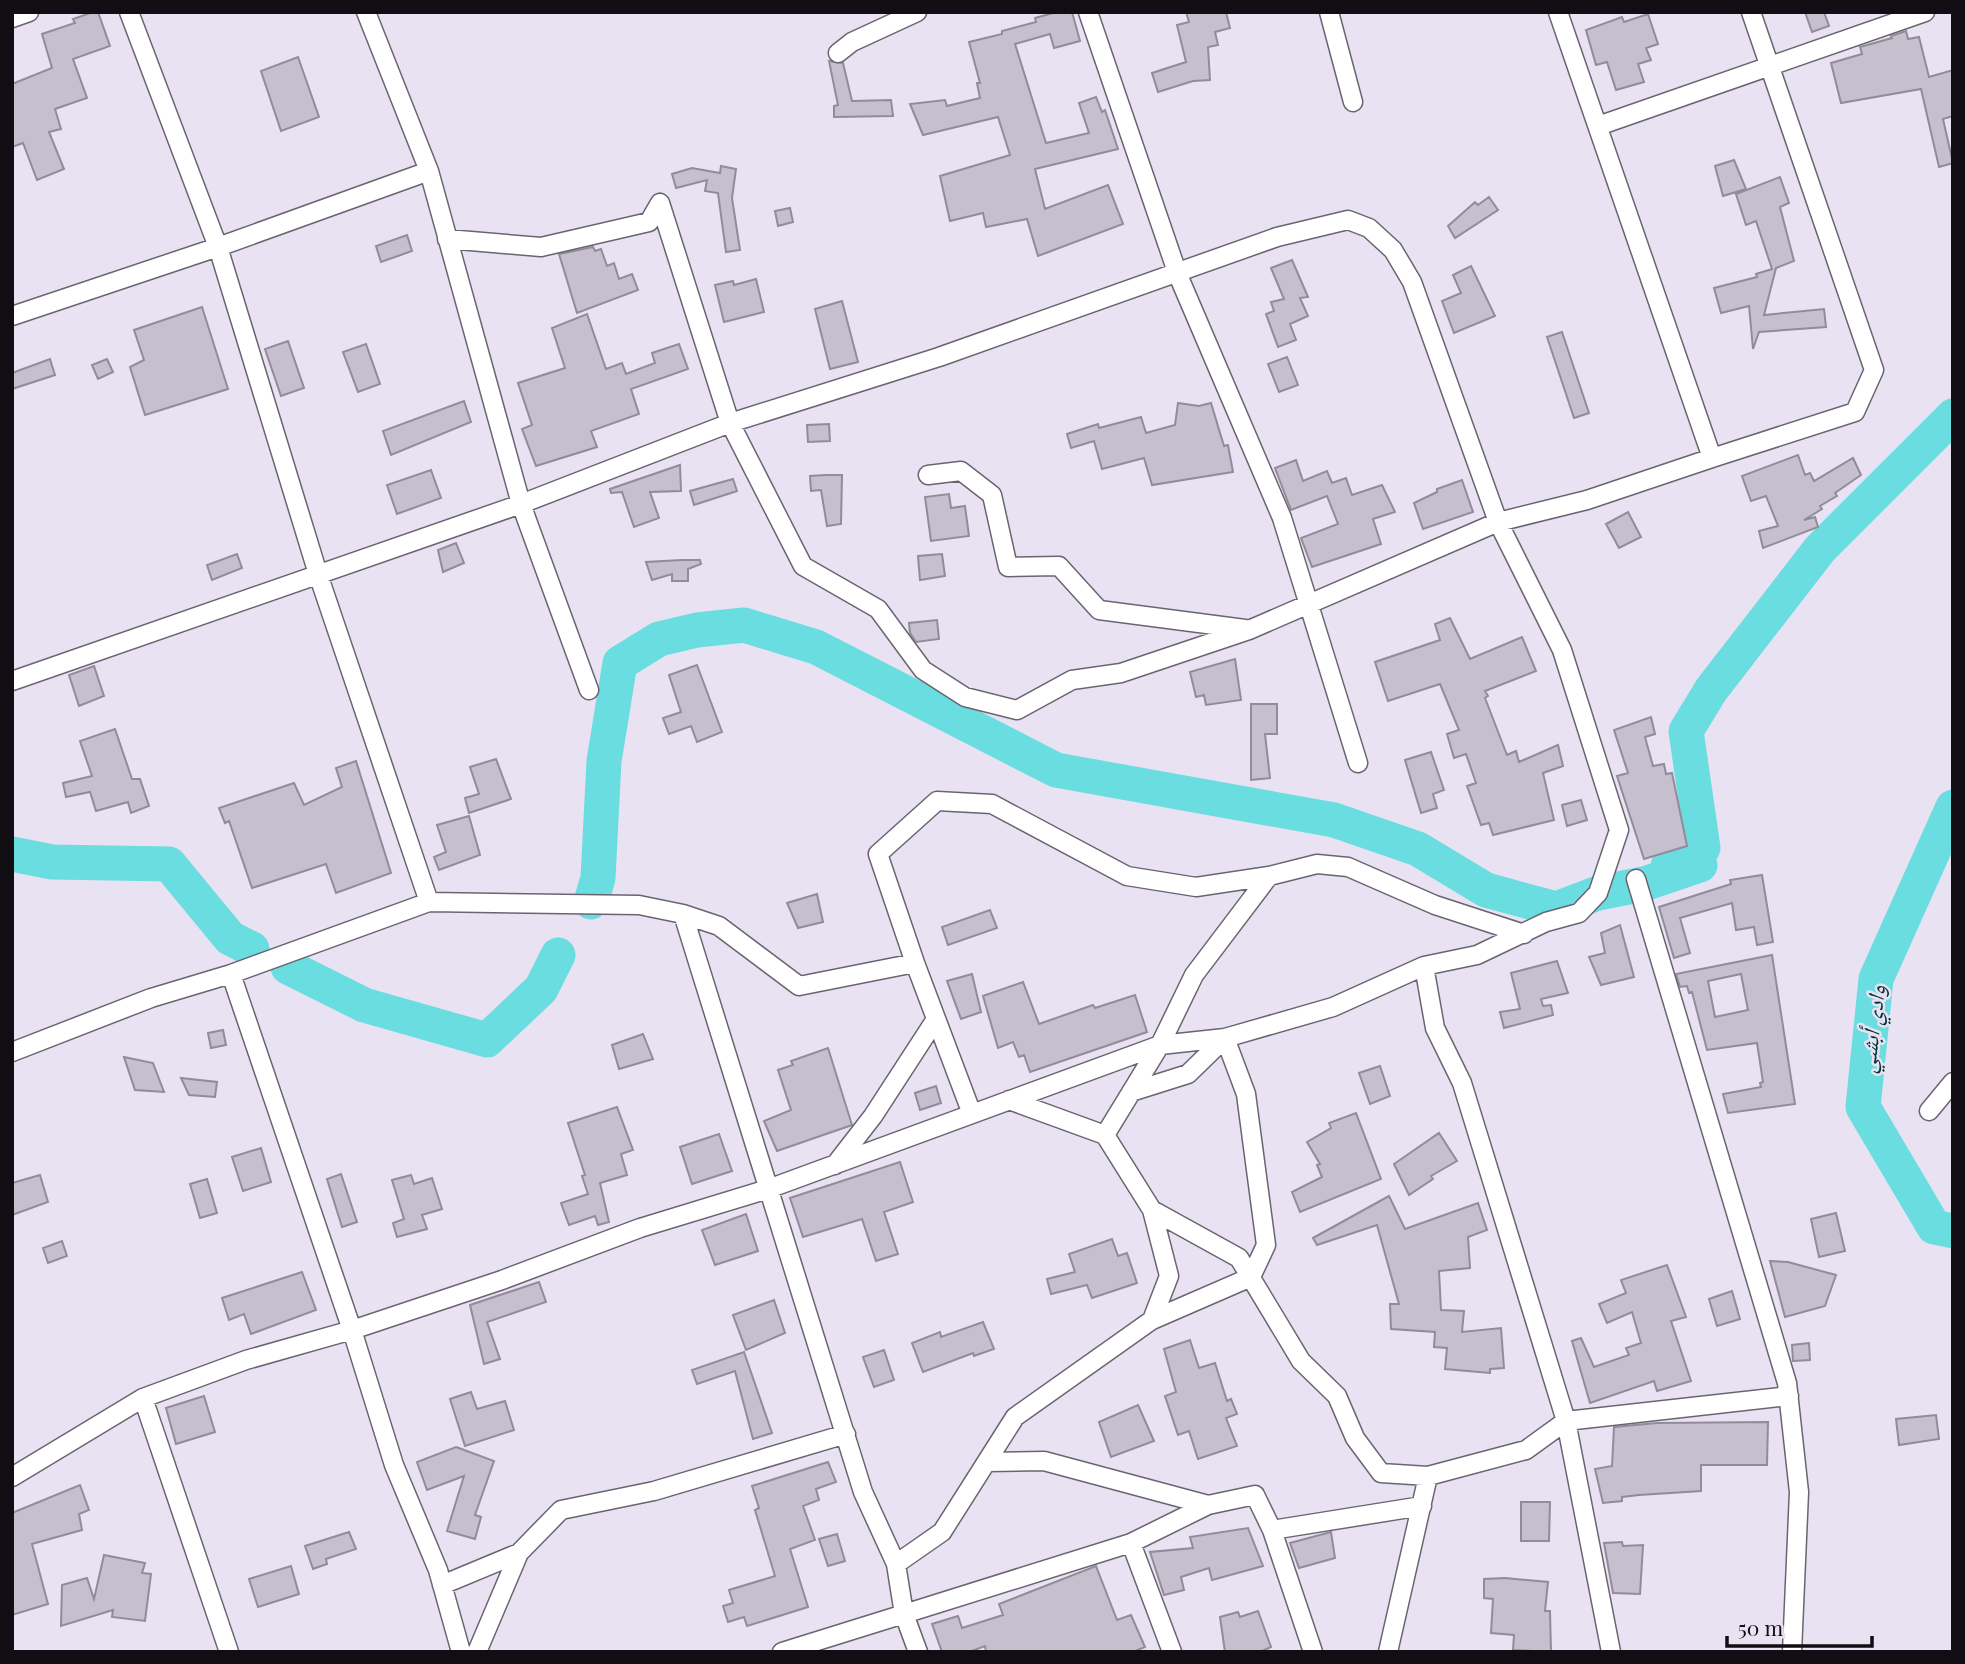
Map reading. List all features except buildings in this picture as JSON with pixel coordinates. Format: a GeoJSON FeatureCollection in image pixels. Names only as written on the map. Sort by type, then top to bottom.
{"type":"FeatureCollection","features":[{"type":"Feature","properties":{"kind":"street"},"geometry":{"type":"LineString","coordinates":[[12,18],[29,12]]}},
{"type":"Feature","properties":{"kind":"street"},"geometry":{"type":"LineString","coordinates":[[129,12],[218,247],[318,575],[429,902]]}},
{"type":"Feature","properties":{"kind":"street"},"geometry":{"type":"LineString","coordinates":[[366,12],[429,171],[521,504],[589,690]]}},
{"type":"Feature","properties":{"kind":"street"},"geometry":{"type":"LineString","coordinates":[[838,53],[852,42],[917,12]]}},
{"type":"Feature","properties":{"kind":"street"},"geometry":{"type":"LineString","coordinates":[[1088,12],[1178,275],[1282,518],[1357,763]]}},
{"type":"Feature","properties":{"kind":"street"},"geometry":{"type":"LineString","coordinates":[[1329,12],[1353,102]]}},
{"type":"Feature","properties":{"kind":"street"},"geometry":{"type":"LineString","coordinates":[[1558,12],[1712,458]]}},
{"type":"Feature","properties":{"kind":"street"},"geometry":{"type":"LineString","coordinates":[[447,239],[541,247],[649,222],[660,203],[730,423],[803,566],[878,609],[923,670],[965,697],[1017,710],[1072,680],[1121,673],[1249,630],[1308,602],[1498,522],[1587,500],[1855,412],[1874,370],[1751,12]]}},
{"type":"Feature","properties":{"kind":"street"},"geometry":{"type":"LineString","coordinates":[[1598,126],[1925,12]]}},
{"type":"Feature","properties":{"kind":"street"},"geometry":{"type":"LineString","coordinates":[[12,316],[218,247],[429,171]]}},
{"type":"Feature","properties":{"kind":"street"},"geometry":{"type":"LineString","coordinates":[[12,681],[521,504],[730,423],[939,357],[1178,275],[1238,250],[1348,220],[1369,228],[1392,250],[1412,282],[1498,522],[1562,650],[1619,830],[1598,892],[1579,913],[1546,922],[1477,955],[1424,965],[1333,1007],[1225,1038],[1160,1045],[768,1189],[640,1228],[502,1280],[352,1330],[246,1360],[143,1398],[12,1477]]}},
{"type":"Feature","properties":{"kind":"street"},"geometry":{"type":"LineString","coordinates":[[928,475],[961,471],[992,495],[1008,567],[1059,566],[1099,610],[1249,630]]}},
{"type":"Feature","properties":{"kind":"street"},"geometry":{"type":"LineString","coordinates":[[972,1114],[915,963],[878,854],[937,802],[992,804],[1127,876],[1196,887],[1269,876],[1317,863],[1348,866],[1435,905],[1524,934]]}},
{"type":"Feature","properties":{"kind":"street"},"geometry":{"type":"LineString","coordinates":[[1105,1135],[1160,1045],[1194,975],[1269,876]]}},
{"type":"Feature","properties":{"kind":"street"},"geometry":{"type":"LineString","coordinates":[[1636,879],[1765,1303],[1789,1396],[1799,1492],[1791,1652]]}},
{"type":"Feature","properties":{"kind":"street"},"geometry":{"type":"LineString","coordinates":[[12,1052],[152,998],[231,974],[429,902],[639,905],[683,914],[719,926],[799,986],[915,963]]}},
{"type":"Feature","properties":{"kind":"street"},"geometry":{"type":"LineString","coordinates":[[683,914],[863,1492],[896,1564],[904,1614],[918,1652]]}},
{"type":"Feature","properties":{"kind":"street"},"geometry":{"type":"LineString","coordinates":[[1424,965],[1435,1028],[1462,1083],[1566,1421],[1611,1652]]}},
{"type":"Feature","properties":{"kind":"street"},"geometry":{"type":"LineString","coordinates":[[231,974],[352,1330],[394,1465],[442,1585],[461,1652]]}},
{"type":"Feature","properties":{"kind":"street"},"geometry":{"type":"LineString","coordinates":[[835,1165],[873,1116],[936,1019]]}},
{"type":"Feature","properties":{"kind":"street"},"geometry":{"type":"LineString","coordinates":[[1131,1092],[1188,1074],[1225,1038]]}},
{"type":"Feature","properties":{"kind":"street"},"geometry":{"type":"LineString","coordinates":[[896,1564],[942,1532],[1015,1417],[1152,1320],[1251,1277],[1266,1245],[1246,1094],[1225,1038]]}},
{"type":"Feature","properties":{"kind":"street"},"geometry":{"type":"LineString","coordinates":[[1929,1111],[1953,1082]]}},
{"type":"Feature","properties":{"kind":"street"},"geometry":{"type":"LineString","coordinates":[[1009,1100],[1105,1135],[1152,1210],[1169,1276],[1152,1320]]}},
{"type":"Feature","properties":{"kind":"street"},"geometry":{"type":"LineString","coordinates":[[1152,1210],[1239,1258],[1301,1361],[1337,1396],[1354,1438],[1381,1473],[1428,1476],[1526,1450],[1566,1421],[1789,1396]]}},
{"type":"Feature","properties":{"kind":"street"},"geometry":{"type":"LineString","coordinates":[[143,1398],[229,1652]]}},
{"type":"Feature","properties":{"kind":"street"},"geometry":{"type":"LineString","coordinates":[[477,1652],[519,1553],[561,1510],[654,1491],[846,1434]]}},
{"type":"Feature","properties":{"kind":"street"},"geometry":{"type":"LineString","coordinates":[[987,1462],[1044,1461],[1208,1505]]}},
{"type":"Feature","properties":{"kind":"street"},"geometry":{"type":"LineString","coordinates":[[1388,1652],[1428,1476]]}},
{"type":"Feature","properties":{"kind":"street"},"geometry":{"type":"LineString","coordinates":[[782,1652],[1131,1544],[1208,1505],[1255,1495],[1272,1530],[1313,1652]]}},
{"type":"Feature","properties":{"kind":"street"},"geometry":{"type":"LineString","coordinates":[[1272,1530],[1422,1506]]}},
{"type":"Feature","properties":{"kind":"street"},"geometry":{"type":"LineString","coordinates":[[1131,1544],[1172,1652]]}},
{"type":"Feature","properties":{"kind":"street"},"geometry":{"type":"LineString","coordinates":[[442,1585],[519,1553]]}},
{"type":"Feature","properties":{"kind":"waterway"},"geometry":{"type":"LineString","coordinates":[[1668,866],[1703,848],[1686,731],[1711,690],[1820,549],[1953,416]]}},
{"type":"Feature","properties":{"kind":"waterway"},"geometry":{"type":"LineString","coordinates":[[591,902],[598,878],[604,761],[620,663],[659,639],[697,630],[744,625],[816,647],[1056,770],[1334,820],[1418,849],[1486,890],[1556,909],[1598,893],[1644,884],[1700,865]]}},
{"type":"Feature","properties":{"kind":"waterway","name":"وادي أبشي"},"geometry":{"type":"LineString","coordinates":[[1953,807],[1876,979],[1863,1107],[1934,1227],[1953,1231]]}},
{"type":"Feature","properties":{"kind":"waterway"},"geometry":{"type":"LineString","coordinates":[[12,854],[52,862],[169,864],[230,938],[252,949]]}},
{"type":"Feature","properties":{"kind":"waterway"},"geometry":{"type":"LineString","coordinates":[[288,967],[364,1005],[487,1040],[541,989],[558,955]]}}]}
